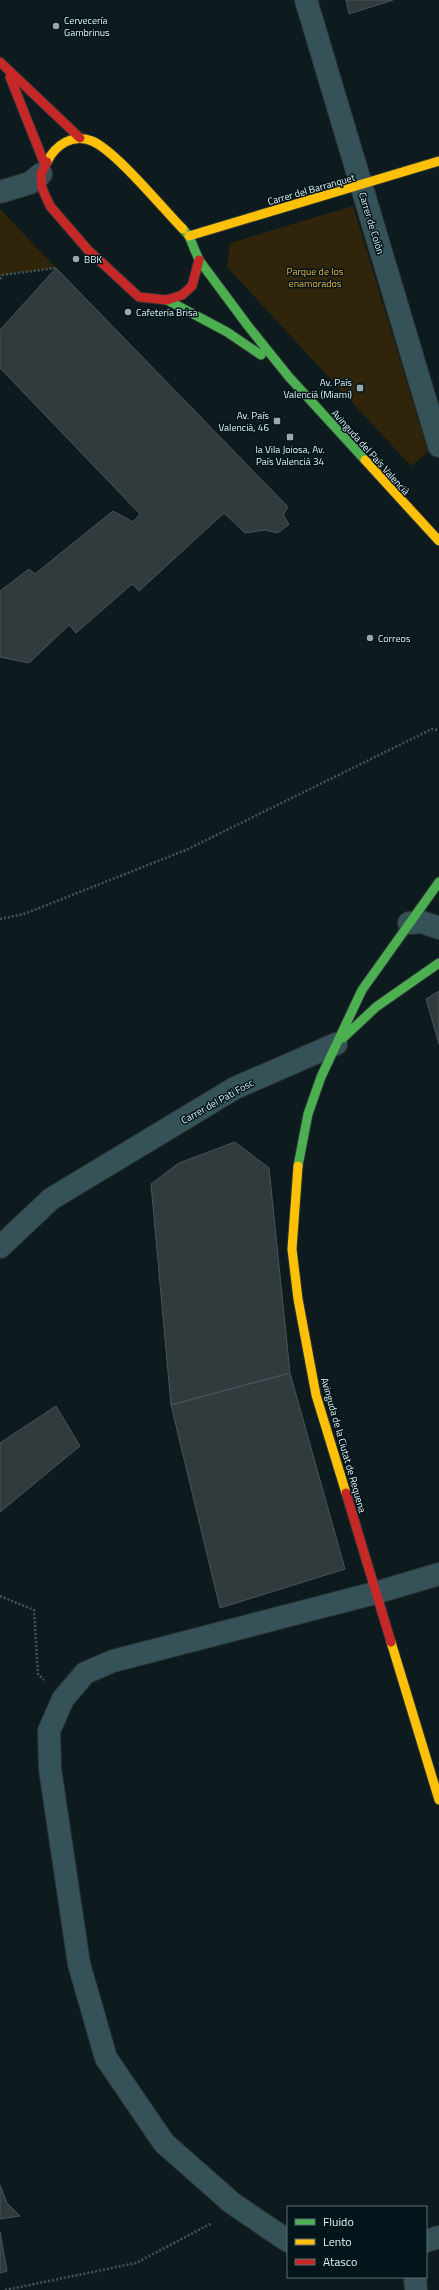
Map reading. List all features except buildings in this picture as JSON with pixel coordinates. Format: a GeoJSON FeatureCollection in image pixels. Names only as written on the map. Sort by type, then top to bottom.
{"type":"FeatureCollection","features":[{"type":"Feature","properties":{"kind":"street","name":"Carrer de Colón"},"geometry":{"type":"LineString","coordinates":[[306,0],[439,446]]}},
{"type":"Feature","properties":{"kind":"street"},"geometry":{"type":"LineString","coordinates":[[0,62],[80,138],[104,148],[122,165],[188,236],[199,260],[248,326],[289,377]]}},
{"type":"Feature","properties":{"kind":"street"},"geometry":{"type":"LineString","coordinates":[[8,71],[43,170],[42,188],[50,206],[88,250],[139,297],[152,300],[167,300],[182,295],[192,286],[197,273],[199,260]]}},
{"type":"Feature","properties":{"kind":"street"},"geometry":{"type":"LineString","coordinates":[[0,192],[30,184],[43,170],[52,151],[69,140],[80,138]]}},
{"type":"Feature","properties":{"kind":"street","name":"Carrer del Barranquet"},"geometry":{"type":"LineString","coordinates":[[188,236],[361,186],[439,161]]}},
{"type":"Feature","properties":{"kind":"street"},"geometry":{"type":"LineString","coordinates":[[167,300],[238,338],[289,377]]}},
{"type":"Feature","properties":{"kind":"street","name":"Avinguda del País Valencià"},"geometry":{"type":"LineString","coordinates":[[289,377],[439,541]]}},
{"type":"Feature","properties":{"kind":"street","name":"Avinguda de la Ciutat de Requena"},"geometry":{"type":"LineString","coordinates":[[439,882],[362,990],[321,1077],[308,1114],[299,1159],[294,1202],[292,1249],[298,1299],[316,1395],[439,1800]]}},
{"type":"Feature","properties":{"kind":"street"},"geometry":{"type":"LineString","coordinates":[[409,923],[422,922],[439,928]]}},
{"type":"Feature","properties":{"kind":"street","name":"Carrer del Pati Fosc"},"geometry":{"type":"LineString","coordinates":[[0,1247],[51,1199],[235,1088],[336,1044],[376,1007],[439,963]]}},
{"type":"Feature","properties":{"kind":"street"},"geometry":{"type":"LineString","coordinates":[[287,2239],[232,2203],[164,2143],[106,2058],[79,1964],[50,1769],[49,1731],[63,1699],[85,1673],[113,1661],[375,1593],[439,1574]]}},
{"type":"Feature","properties":{"kind":"street"},"geometry":{"type":"LineString","coordinates":[[427,2241],[439,2237]]}},
{"type":"Feature","properties":{"kind":"street"},"geometry":{"type":"LineString","coordinates":[[415,2278],[416,2290]]}},
{"type":"Feature","properties":{"kind":"path"},"geometry":{"type":"LineString","coordinates":[[0,278],[3,275],[56,268]]}},
{"type":"Feature","properties":{"kind":"path"},"geometry":{"type":"LineString","coordinates":[[0,919],[24,914],[186,850],[432,729],[439,730]]}},
{"type":"Feature","properties":{"kind":"path"},"geometry":{"type":"LineString","coordinates":[[0,1596],[34,1610],[38,1674],[63,1699]]}},
{"type":"Feature","properties":{"kind":"path"},"geometry":{"type":"LineString","coordinates":[[5,2290],[136,2263],[214,2222]]}},
{"type":"Feature","properties":{"kind":"green space","name":"Parque de los enamorados"},"geometry":{"type":"Polygon","coordinates":[[[353,206],[428,452],[411,466],[227,267],[230,243],[353,206]]]}},
{"type":"Feature","properties":{"kind":"green space"},"geometry":{"type":"Polygon","coordinates":[[[0,209],[56,268],[3,275],[0,278],[0,209]]]}},
{"type":"Feature","properties":{"kind":"traffic: fast"},"geometry":{"type":"LineString","coordinates":[[183,229],[189,236],[199,260],[248,326],[289,377],[365,460]]}},
{"type":"Feature","properties":{"kind":"traffic: fast"},"geometry":{"type":"LineString","coordinates":[[167,300],[227,332],[261,355]]}},
{"type":"Feature","properties":{"kind":"traffic: fast"},"geometry":{"type":"LineString","coordinates":[[298,1166],[308,1114],[321,1077],[362,990],[439,882]]}},
{"type":"Feature","properties":{"kind":"traffic: fast"},"geometry":{"type":"LineString","coordinates":[[343,1038],[376,1007],[439,963]]}},
{"type":"Feature","properties":{"kind":"traffic: slow"},"geometry":{"type":"LineString","coordinates":[[47,162],[55,150],[65,142],[78,139],[92,141],[114,156],[183,229]]}},
{"type":"Feature","properties":{"kind":"traffic: slow"},"geometry":{"type":"LineString","coordinates":[[189,236],[439,161]]}},
{"type":"Feature","properties":{"kind":"traffic: slow"},"geometry":{"type":"LineString","coordinates":[[365,460],[439,541]]}},
{"type":"Feature","properties":{"kind":"traffic: slow"},"geometry":{"type":"LineString","coordinates":[[298,1166],[292,1249],[298,1299],[316,1395],[346,1493]]}},
{"type":"Feature","properties":{"kind":"traffic: slow"},"geometry":{"type":"LineString","coordinates":[[391,1642],[439,1800]]}},
{"type":"Feature","properties":{"kind":"traffic: jam"},"geometry":{"type":"LineString","coordinates":[[0,62],[80,138]]}},
{"type":"Feature","properties":{"kind":"traffic: jam"},"geometry":{"type":"LineString","coordinates":[[10,77],[45,165]]}},
{"type":"Feature","properties":{"kind":"traffic: jam"},"geometry":{"type":"LineString","coordinates":[[47,162],[41,174],[42,188],[50,206],[88,250],[139,297],[167,300],[182,295],[192,286],[199,260]]}},
{"type":"Feature","properties":{"kind":"traffic: jam"},"geometry":{"type":"LineString","coordinates":[[346,1493],[391,1642]]}},
{"type":"Feature","properties":{"kind":"place","name":"Cervecería Gambrinus"},"geometry":{"type":"Point","coordinates":[56,26]}},
{"type":"Feature","properties":{"kind":"place","name":"BBK"},"geometry":{"type":"Point","coordinates":[76,259]}},
{"type":"Feature","properties":{"kind":"place","name":"Cafetería Brisa"},"geometry":{"type":"Point","coordinates":[128,312]}},
{"type":"Feature","properties":{"kind":"place","name":"Av. País Valencià (Miami)"},"geometry":{"type":"Point","coordinates":[360,388]}},
{"type":"Feature","properties":{"kind":"place","name":"Av. País Valencià, 46"},"geometry":{"type":"Point","coordinates":[277,421]}},
{"type":"Feature","properties":{"kind":"place","name":"la Vila Joiosa, Av. País Valencià 34"},"geometry":{"type":"Point","coordinates":[290,437]}},
{"type":"Feature","properties":{"kind":"place","name":"Correos"},"geometry":{"type":"Point","coordinates":[370,638]}}]}
